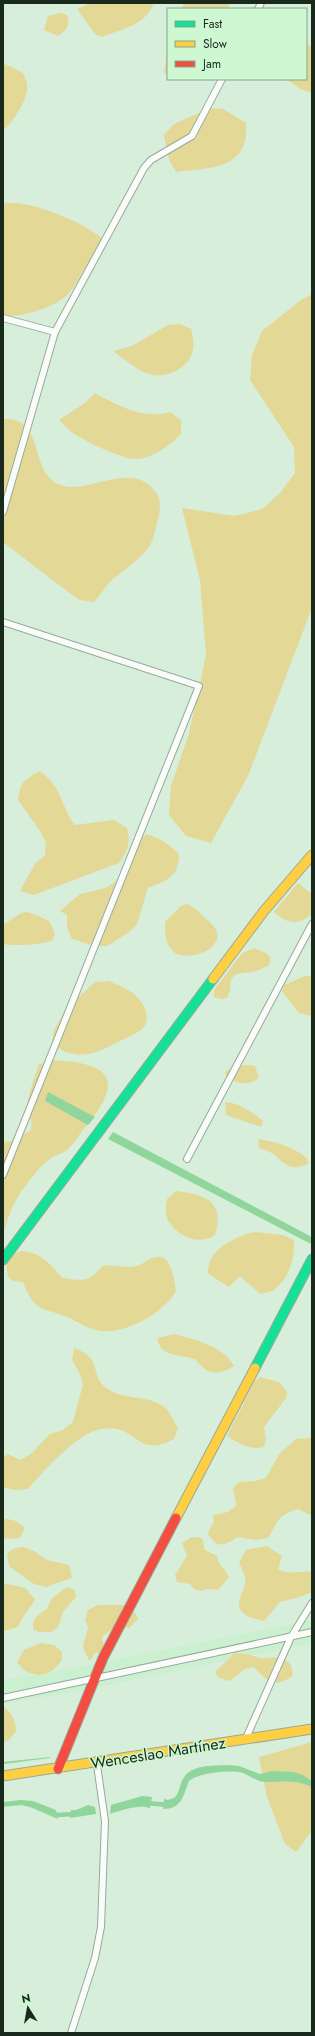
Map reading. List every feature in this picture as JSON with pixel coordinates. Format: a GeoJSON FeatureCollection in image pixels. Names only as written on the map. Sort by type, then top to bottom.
{"type":"FeatureCollection","features":[{"type":"Feature","properties":{"kind":"street"},"geometry":{"type":"LineString","coordinates":[[3,1260],[264,911],[312,855]]}},
{"type":"Feature","properties":{"kind":"street"},"geometry":{"type":"LineString","coordinates":[[58,1769],[103,1658],[312,1259]]}},
{"type":"Feature","properties":{"kind":"street","name":"Wenceslao Martínez"},"geometry":{"type":"LineString","coordinates":[[3,1776],[58,1769],[246,1738],[312,1729]]}},
{"type":"Feature","properties":{"kind":"lane"},"geometry":{"type":"LineString","coordinates":[[3,512],[55,332],[144,168],[151,160],[192,136],[221,80]]}},
{"type":"Feature","properties":{"kind":"lane"},"geometry":{"type":"LineString","coordinates":[[3,318],[55,332]]}},
{"type":"Feature","properties":{"kind":"lane"},"geometry":{"type":"LineString","coordinates":[[3,622],[199,686],[3,1175]]}},
{"type":"Feature","properties":{"kind":"lane"},"geometry":{"type":"LineString","coordinates":[[187,1159],[312,924]]}},
{"type":"Feature","properties":{"kind":"lane"},"geometry":{"type":"LineString","coordinates":[[246,1738],[291,1637],[312,1603]]}},
{"type":"Feature","properties":{"kind":"lane"},"geometry":{"type":"LineString","coordinates":[[3,1698],[312,1632]]}},
{"type":"Feature","properties":{"kind":"lane"},"geometry":{"type":"LineString","coordinates":[[71,2033],[95,1958],[101,1927],[104,1821],[97,1763]]}},
{"type":"Feature","properties":{"kind":"shaded area"},"geometry":{"type":"Polygon","coordinates":[[[90,3],[154,3],[145,16],[139,21],[125,29],[102,37],[95,34],[77,9],[90,3]]]}},
{"type":"Feature","properties":{"kind":"shaded area"},"geometry":{"type":"Polygon","coordinates":[[[184,3],[230,3],[228,8],[182,8],[184,3]]]}},
{"type":"Feature","properties":{"kind":"shaded area"},"geometry":{"type":"Polygon","coordinates":[[[61,13],[67,15],[68,19],[68,25],[63,32],[58,36],[44,30],[48,16],[61,13]]]}},
{"type":"Feature","properties":{"kind":"shaded area"},"geometry":{"type":"Polygon","coordinates":[[[307,45],[312,46],[312,93],[301,89],[288,80],[307,80],[307,45]]]}},
{"type":"Feature","properties":{"kind":"shaded area"},"geometry":{"type":"Polygon","coordinates":[[[167,53],[167,74],[164,73],[167,53]]]}},
{"type":"Feature","properties":{"kind":"shaded area"},"geometry":{"type":"Polygon","coordinates":[[[3,63],[23,73],[27,84],[27,90],[26,97],[20,110],[3,131],[3,63]]]}},
{"type":"Feature","properties":{"kind":"shaded area"},"geometry":{"type":"Polygon","coordinates":[[[210,108],[223,109],[246,123],[245,138],[241,150],[234,158],[225,164],[176,172],[169,160],[164,135],[174,124],[210,108]]]}},
{"type":"Feature","properties":{"kind":"shaded area"},"geometry":{"type":"Polygon","coordinates":[[[3,203],[28,205],[55,213],[81,225],[103,239],[101,252],[90,262],[69,293],[63,298],[48,307],[39,310],[20,315],[3,317],[3,203]]]}},
{"type":"Feature","properties":{"kind":"shaded area"},"geometry":{"type":"Polygon","coordinates":[[[312,294],[312,608],[248,776],[211,843],[186,836],[169,815],[171,786],[189,733],[206,655],[200,580],[182,508],[235,516],[262,509],[280,493],[295,473],[294,447],[250,380],[252,355],[262,331],[301,300],[312,294]]]}},
{"type":"Feature","properties":{"kind":"shaded area"},"geometry":{"type":"Polygon","coordinates":[[[180,324],[191,329],[193,347],[192,353],[185,365],[173,372],[159,375],[146,373],[133,366],[113,351],[132,346],[168,325],[180,324]]]}},
{"type":"Feature","properties":{"kind":"shaded area"},"geometry":{"type":"Polygon","coordinates":[[[95,393],[122,407],[141,413],[160,414],[170,412],[181,420],[181,434],[172,443],[160,451],[148,457],[135,459],[112,453],[92,444],[75,435],[59,420],[85,403],[95,393]]]}},
{"type":"Feature","properties":{"kind":"shaded area"},"geometry":{"type":"Polygon","coordinates":[[[3,419],[16,421],[25,426],[31,434],[42,466],[48,476],[56,483],[67,487],[119,478],[132,478],[143,481],[158,495],[160,505],[159,515],[149,547],[136,561],[111,581],[94,602],[80,600],[3,542],[3,419]]]}},
{"type":"Feature","properties":{"kind":"shaded area"},"geometry":{"type":"Polygon","coordinates":[[[40,771],[47,777],[57,790],[66,811],[75,825],[114,820],[127,828],[129,843],[125,855],[119,863],[34,895],[20,891],[35,864],[45,855],[46,843],[40,831],[18,800],[20,789],[24,782],[40,771]]]}},
{"type":"Feature","properties":{"kind":"shaded area"},"geometry":{"type":"Polygon","coordinates":[[[146,834],[156,837],[172,847],[179,854],[177,869],[171,877],[148,888],[137,924],[128,933],[107,946],[94,946],[72,939],[67,928],[67,915],[60,911],[80,894],[105,888],[117,881],[124,871],[137,845],[146,834]]]}},
{"type":"Feature","properties":{"kind":"shaded area"},"geometry":{"type":"Polygon","coordinates":[[[298,883],[312,894],[312,913],[303,920],[293,922],[283,919],[274,912],[298,883]]]}},
{"type":"Feature","properties":{"kind":"shaded area"},"geometry":{"type":"Polygon","coordinates":[[[187,904],[195,908],[211,923],[217,933],[217,939],[214,945],[202,953],[187,956],[175,953],[169,947],[167,943],[165,922],[181,906],[187,904]]]}},
{"type":"Feature","properties":{"kind":"shaded area"},"geometry":{"type":"Polygon","coordinates":[[[27,912],[50,922],[55,934],[53,940],[28,945],[3,944],[3,925],[21,913],[27,912]]]}},
{"type":"Feature","properties":{"kind":"shaded area"},"geometry":{"type":"Polygon","coordinates":[[[254,948],[266,953],[271,958],[269,965],[257,971],[236,974],[231,979],[230,991],[227,998],[221,999],[214,997],[214,990],[242,953],[254,948]]]}},
{"type":"Feature","properties":{"kind":"shaded area"},"geometry":{"type":"Polygon","coordinates":[[[305,976],[312,976],[312,1016],[299,1013],[282,991],[284,985],[305,976]]]}},
{"type":"Feature","properties":{"kind":"shaded area"},"geometry":{"type":"Polygon","coordinates":[[[109,981],[125,988],[141,1001],[147,1015],[147,1020],[142,1029],[102,1050],[80,1055],[68,1053],[52,1043],[54,1030],[67,1008],[95,982],[109,981]]]}},
{"type":"Feature","properties":{"kind":"shaded area"},"geometry":{"type":"Polygon","coordinates":[[[50,1060],[85,1064],[97,1069],[105,1075],[108,1084],[106,1095],[99,1109],[70,1148],[45,1163],[27,1184],[13,1207],[3,1234],[3,1142],[12,1141],[31,1130],[28,1105],[30,1093],[38,1065],[50,1060]]]}},
{"type":"Feature","properties":{"kind":"shaded area"},"geometry":{"type":"Polygon","coordinates":[[[236,1066],[255,1066],[259,1078],[255,1081],[243,1083],[227,1078],[225,1072],[236,1066]]]}},
{"type":"Feature","properties":{"kind":"shaded area"},"geometry":{"type":"Polygon","coordinates":[[[48,1092],[95,1117],[88,1125],[45,1101],[48,1092]]]}},
{"type":"Feature","properties":{"kind":"shaded area"},"geometry":{"type":"Polygon","coordinates":[[[225,1102],[245,1108],[254,1114],[263,1121],[261,1127],[226,1115],[225,1102]]]}},
{"type":"Feature","properties":{"kind":"shaded area"},"geometry":{"type":"Polygon","coordinates":[[[113,1132],[312,1237],[311,1244],[108,1139],[113,1132]]]}},
{"type":"Feature","properties":{"kind":"shaded area"},"geometry":{"type":"Polygon","coordinates":[[[258,1139],[277,1143],[296,1150],[307,1158],[308,1164],[298,1167],[287,1165],[273,1154],[259,1148],[258,1139]]]}},
{"type":"Feature","properties":{"kind":"shaded area"},"geometry":{"type":"Polygon","coordinates":[[[176,1191],[196,1194],[210,1202],[215,1207],[217,1224],[215,1235],[201,1240],[188,1237],[175,1230],[167,1218],[166,1206],[167,1199],[176,1191]]]}},
{"type":"Feature","properties":{"kind":"shaded area"},"geometry":{"type":"Polygon","coordinates":[[[254,1232],[283,1235],[294,1240],[294,1253],[288,1273],[275,1289],[270,1292],[260,1294],[240,1276],[229,1287],[207,1273],[210,1261],[217,1251],[229,1242],[254,1232]]]}},
{"type":"Feature","properties":{"kind":"shaded area"},"geometry":{"type":"Polygon","coordinates":[[[20,1251],[33,1253],[44,1259],[62,1278],[80,1280],[85,1280],[93,1276],[102,1266],[132,1267],[153,1258],[161,1257],[169,1264],[176,1291],[163,1307],[154,1314],[133,1325],[111,1331],[97,1330],[39,1307],[31,1299],[23,1282],[13,1281],[8,1277],[6,1264],[14,1254],[20,1251]]]}},
{"type":"Feature","properties":{"kind":"shaded area"},"geometry":{"type":"Polygon","coordinates":[[[175,1334],[200,1341],[216,1349],[223,1353],[234,1366],[222,1372],[212,1372],[204,1368],[195,1359],[167,1352],[159,1344],[157,1338],[175,1334]]]}},
{"type":"Feature","properties":{"kind":"shaded area"},"geometry":{"type":"Polygon","coordinates":[[[74,1348],[83,1352],[93,1361],[100,1382],[111,1391],[126,1396],[150,1400],[158,1403],[166,1409],[178,1428],[174,1439],[161,1444],[152,1445],[144,1443],[122,1431],[113,1428],[101,1429],[92,1432],[72,1445],[52,1463],[28,1489],[14,1490],[3,1487],[3,1457],[8,1454],[20,1460],[31,1454],[50,1434],[63,1430],[73,1422],[83,1384],[79,1372],[72,1360],[74,1348]]]}},
{"type":"Feature","properties":{"kind":"shaded area"},"geometry":{"type":"Polygon","coordinates":[[[260,1377],[279,1382],[287,1392],[286,1398],[264,1427],[266,1440],[264,1447],[255,1448],[240,1444],[227,1436],[255,1381],[260,1377]]]}},
{"type":"Feature","properties":{"kind":"shaded area"},"geometry":{"type":"Polygon","coordinates":[[[312,1438],[312,1514],[310,1515],[298,1509],[286,1514],[279,1520],[268,1538],[254,1540],[238,1537],[225,1544],[218,1544],[215,1542],[208,1534],[214,1522],[213,1515],[228,1512],[236,1506],[233,1488],[239,1482],[255,1481],[266,1478],[279,1454],[296,1439],[312,1438]]]}},
{"type":"Feature","properties":{"kind":"shaded area"},"geometry":{"type":"Polygon","coordinates":[[[3,1518],[16,1521],[25,1528],[20,1538],[3,1539],[3,1518]]]}},
{"type":"Feature","properties":{"kind":"shaded area"},"geometry":{"type":"Polygon","coordinates":[[[192,1537],[202,1538],[205,1550],[217,1556],[220,1564],[229,1577],[218,1590],[206,1589],[201,1591],[194,1589],[190,1584],[177,1582],[175,1575],[187,1556],[182,1543],[192,1537]]]}},
{"type":"Feature","properties":{"kind":"shaded area"},"geometry":{"type":"Polygon","coordinates":[[[267,1546],[282,1556],[278,1569],[287,1572],[312,1572],[312,1592],[280,1602],[264,1621],[247,1616],[243,1613],[239,1606],[245,1577],[239,1563],[246,1550],[267,1546]]]}},
{"type":"Feature","properties":{"kind":"shaded area"},"geometry":{"type":"Polygon","coordinates":[[[23,1547],[34,1551],[47,1560],[69,1565],[72,1578],[46,1587],[34,1584],[9,1566],[7,1555],[14,1549],[23,1547]]]}},
{"type":"Feature","properties":{"kind":"shaded area"},"geometry":{"type":"Polygon","coordinates":[[[3,1583],[25,1588],[35,1599],[18,1627],[5,1631],[3,1630],[3,1583]]]}},
{"type":"Feature","properties":{"kind":"shaded area"},"geometry":{"type":"Polygon","coordinates":[[[67,1587],[75,1590],[76,1597],[63,1612],[58,1627],[51,1632],[39,1632],[33,1629],[33,1622],[37,1616],[47,1609],[52,1598],[67,1587]]]}},
{"type":"Feature","properties":{"kind":"shaded area"},"geometry":{"type":"Polygon","coordinates":[[[98,1605],[131,1605],[138,1619],[129,1628],[117,1625],[102,1637],[105,1653],[95,1653],[90,1661],[83,1646],[88,1627],[85,1620],[88,1610],[98,1605]]]}},
{"type":"Feature","properties":{"kind":"shaded area"},"geometry":{"type":"Polygon","coordinates":[[[312,1620],[312,1643],[73,1692],[3,1704],[3,1680],[69,1669],[312,1620]]]}},
{"type":"Feature","properties":{"kind":"shaded area"},"geometry":{"type":"Polygon","coordinates":[[[40,1643],[54,1645],[62,1652],[62,1660],[50,1672],[37,1675],[25,1671],[17,1662],[24,1650],[40,1643]]]}},
{"type":"Feature","properties":{"kind":"shaded area"},"geometry":{"type":"Polygon","coordinates":[[[234,1653],[247,1654],[260,1658],[283,1657],[291,1665],[293,1676],[276,1683],[268,1680],[254,1667],[245,1669],[230,1681],[219,1678],[215,1673],[234,1653]]]}},
{"type":"Feature","properties":{"kind":"shaded area"},"geometry":{"type":"Polygon","coordinates":[[[4,1707],[10,1712],[13,1718],[16,1731],[9,1740],[3,1743],[4,1707]]]}},
{"type":"Feature","properties":{"kind":"shaded area"},"geometry":{"type":"Polygon","coordinates":[[[312,1742],[312,1831],[296,1852],[285,1844],[267,1797],[259,1757],[312,1742]]]}},
{"type":"Feature","properties":{"kind":"shaded area"},"geometry":{"type":"Polygon","coordinates":[[[50,1758],[3,1764],[3,1762],[50,1758]]]}},
{"type":"Feature","properties":{"kind":"shaded area"},"geometry":{"type":"Polygon","coordinates":[[[208,1766],[239,1766],[260,1774],[272,1771],[294,1772],[303,1775],[312,1781],[312,1787],[306,1784],[294,1782],[263,1782],[238,1772],[215,1772],[193,1778],[189,1781],[181,1801],[174,1807],[163,1809],[164,1799],[168,1800],[176,1796],[185,1775],[190,1771],[208,1766]]]}},
{"type":"Feature","properties":{"kind":"shaded area"},"geometry":{"type":"Polygon","coordinates":[[[142,1796],[152,1797],[150,1808],[136,1807],[110,1814],[111,1805],[142,1796]]]}},
{"type":"Feature","properties":{"kind":"shaded area"},"geometry":{"type":"Polygon","coordinates":[[[21,1800],[33,1801],[56,1810],[58,1819],[30,1807],[21,1805],[3,1807],[3,1802],[21,1800]]]}},
{"type":"Feature","properties":{"kind":"shaded area"},"geometry":{"type":"Polygon","coordinates":[[[88,1805],[95,1807],[96,1814],[70,1818],[71,1810],[76,1810],[88,1805]]]}},
{"type":"Feature","properties":{"kind":"waterway"},"geometry":{"type":"LineString","coordinates":[[146,1803],[169,1805]]}},
{"type":"Feature","properties":{"kind":"waterway"},"geometry":{"type":"LineString","coordinates":[[52,1814],[74,1814]]}},
{"type":"Feature","properties":{"kind":"traffic: fast"},"geometry":{"type":"LineString","coordinates":[[3,1260],[213,979]]}},
{"type":"Feature","properties":{"kind":"traffic: fast"},"geometry":{"type":"LineString","coordinates":[[255,1368],[312,1259]]}},
{"type":"Feature","properties":{"kind":"traffic: slow"},"geometry":{"type":"LineString","coordinates":[[213,979],[264,911],[312,855]]}},
{"type":"Feature","properties":{"kind":"traffic: slow"},"geometry":{"type":"LineString","coordinates":[[176,1518],[255,1368]]}},
{"type":"Feature","properties":{"kind":"traffic: slow"},"geometry":{"type":"LineString","coordinates":[[3,1776],[312,1729]]}},
{"type":"Feature","properties":{"kind":"traffic: jam"},"geometry":{"type":"LineString","coordinates":[[58,1769],[103,1658],[176,1518]]}}]}
